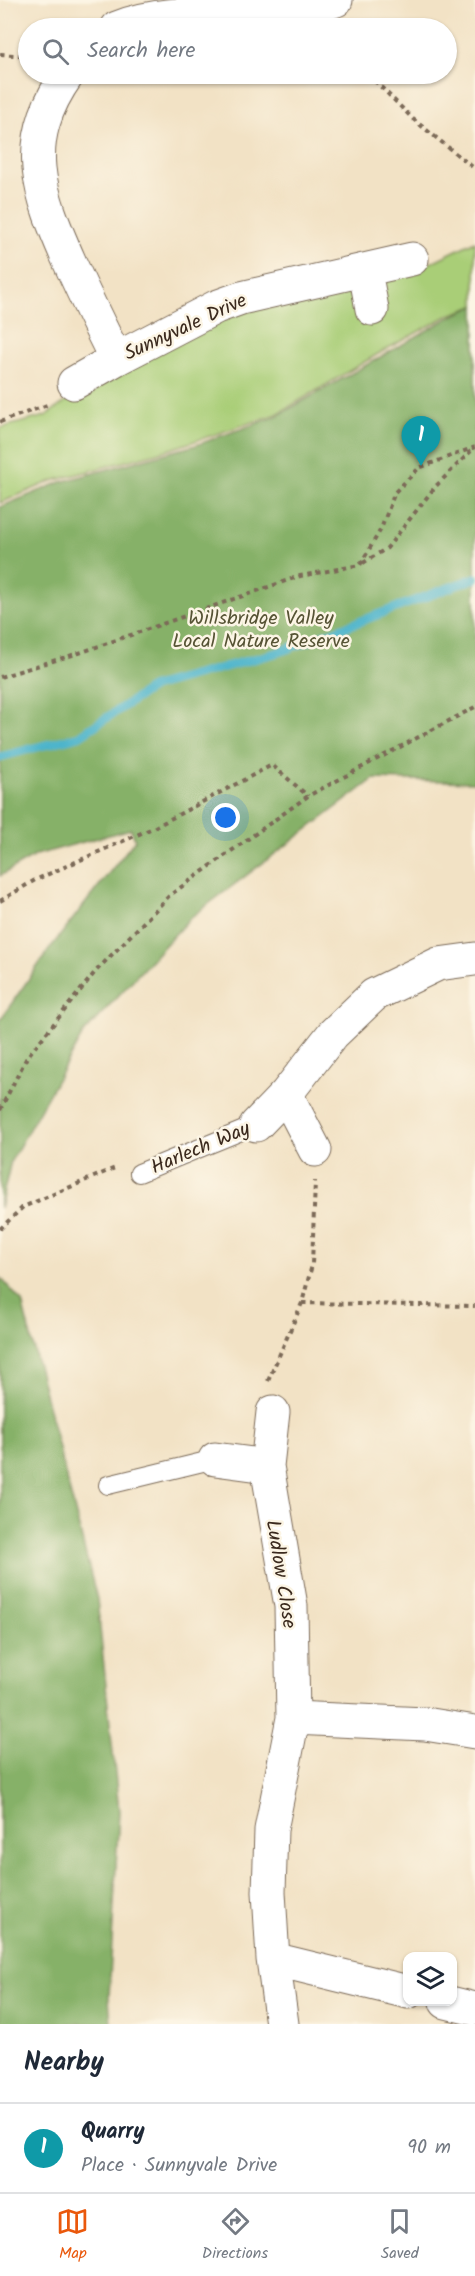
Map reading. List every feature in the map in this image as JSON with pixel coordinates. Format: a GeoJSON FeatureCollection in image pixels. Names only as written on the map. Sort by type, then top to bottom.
{"type":"FeatureCollection","features":[{"type":"Feature","properties":{"kind":"street"},"geometry":{"type":"LineString","coordinates":[[152,18],[170,13],[275,14],[318,7],[336,0]]}},
{"type":"Feature","properties":{"kind":"street","name":"Sunnyvale Drive"},"geometry":{"type":"LineString","coordinates":[[60,84],[44,119],[38,161],[41,188],[50,217],[90,309],[116,358],[216,308],[241,298],[412,260]]}},
{"type":"Feature","properties":{"kind":"street"},"geometry":{"type":"LineString","coordinates":[[365,271],[372,309]]}},
{"type":"Feature","properties":{"kind":"street"},"geometry":{"type":"LineString","coordinates":[[74,383],[116,358]]}},
{"type":"Feature","properties":{"kind":"street","name":"Harlech Way"},"geometry":{"type":"LineString","coordinates":[[256,1125],[286,1094],[333,1034],[374,995],[438,964],[475,959]]}},
{"type":"Feature","properties":{"kind":"street"},"geometry":{"type":"LineString","coordinates":[[286,1094],[310,1141]]}},
{"type":"Feature","properties":{"kind":"street","name":"Ludlow Close"},"geometry":{"type":"LineString","coordinates":[[270,1398],[267,1466],[291,1606],[293,1718],[271,1830],[269,1892],[273,1959],[282,2024]]}},
{"type":"Feature","properties":{"kind":"street"},"geometry":{"type":"LineString","coordinates":[[215,1460],[267,1466]]}},
{"type":"Feature","properties":{"kind":"street"},"geometry":{"type":"LineString","coordinates":[[293,1718],[425,1724],[475,1732]]}},
{"type":"Feature","properties":{"kind":"street"},"geometry":{"type":"LineString","coordinates":[[273,1959],[403,1991]]}},
{"type":"Feature","properties":{"kind":"street"},"geometry":{"type":"LineString","coordinates":[[457,2004],[475,2008]]}},
{"type":"Feature","properties":{"kind":"lane","name":"Harlech Way"},"geometry":{"type":"LineString","coordinates":[[139,1173],[256,1125]]}},
{"type":"Feature","properties":{"kind":"lane"},"geometry":{"type":"LineString","coordinates":[[108,1485],[215,1460]]}},
{"type":"Feature","properties":{"kind":"path"},"geometry":{"type":"LineString","coordinates":[[0,54],[18,55]]}},
{"type":"Feature","properties":{"kind":"path"},"geometry":{"type":"LineString","coordinates":[[378,84],[413,119],[475,170]]}},
{"type":"Feature","properties":{"kind":"path"},"geometry":{"type":"LineString","coordinates":[[0,422],[48,406],[62,398],[74,383]]}},
{"type":"Feature","properties":{"kind":"path"},"geometry":{"type":"LineString","coordinates":[[360,565],[381,529],[396,492],[419,468],[474,448]]}},
{"type":"Feature","properties":{"kind":"path"},"geometry":{"type":"LineString","coordinates":[[0,677],[79,653],[300,576],[360,565],[387,548],[435,487],[474,448]]}},
{"type":"Feature","properties":{"kind":"path"},"geometry":{"type":"LineString","coordinates":[[0,1110],[27,1057],[96,971],[170,896],[308,796],[475,707]]}},
{"type":"Feature","properties":{"kind":"path"},"geometry":{"type":"LineString","coordinates":[[0,901],[35,880],[155,827],[272,765],[308,796]]}},
{"type":"Feature","properties":{"kind":"path"},"geometry":{"type":"LineString","coordinates":[[270,1398],[302,1303],[312,1265],[315,1177],[310,1141]]}},
{"type":"Feature","properties":{"kind":"path"},"geometry":{"type":"LineString","coordinates":[[0,1229],[23,1207],[118,1167],[139,1173]]}},
{"type":"Feature","properties":{"kind":"path"},"geometry":{"type":"LineString","coordinates":[[302,1303],[475,1306]]}},
{"type":"Feature","properties":{"kind":"green space"},"geometry":{"type":"Polygon","coordinates":[[[475,241],[475,306],[449,315],[383,351],[277,414],[168,450],[52,481],[0,503],[0,428],[45,416],[80,392],[235,309],[343,290],[355,299],[381,290],[390,274],[418,269],[475,241]]]}},
{"type":"Feature","properties":{"kind":"green space","name":"Willsbridge Valley Local Nature Reserve"},"geometry":{"type":"Polygon","coordinates":[[[475,306],[475,782],[374,779],[190,918],[83,1034],[11,1161],[0,1208],[0,1020],[51,947],[135,840],[131,829],[36,855],[0,876],[0,507],[61,482],[196,445],[277,416],[452,316],[475,306]]]}},
{"type":"Feature","properties":{"kind":"green space"},"geometry":{"type":"Polygon","coordinates":[[[0,1277],[22,1302],[97,1599],[119,1811],[109,1997],[111,2024],[0,2024],[0,1277]]]}},
{"type":"Feature","properties":{"kind":"waterway"},"geometry":{"type":"LineString","coordinates":[[0,757],[79,736],[153,687],[279,652],[475,578]]}},
{"type":"Feature","properties":{"kind":"place","name":"Quarry"},"geometry":{"type":"Point","coordinates":[421,466]}}]}
